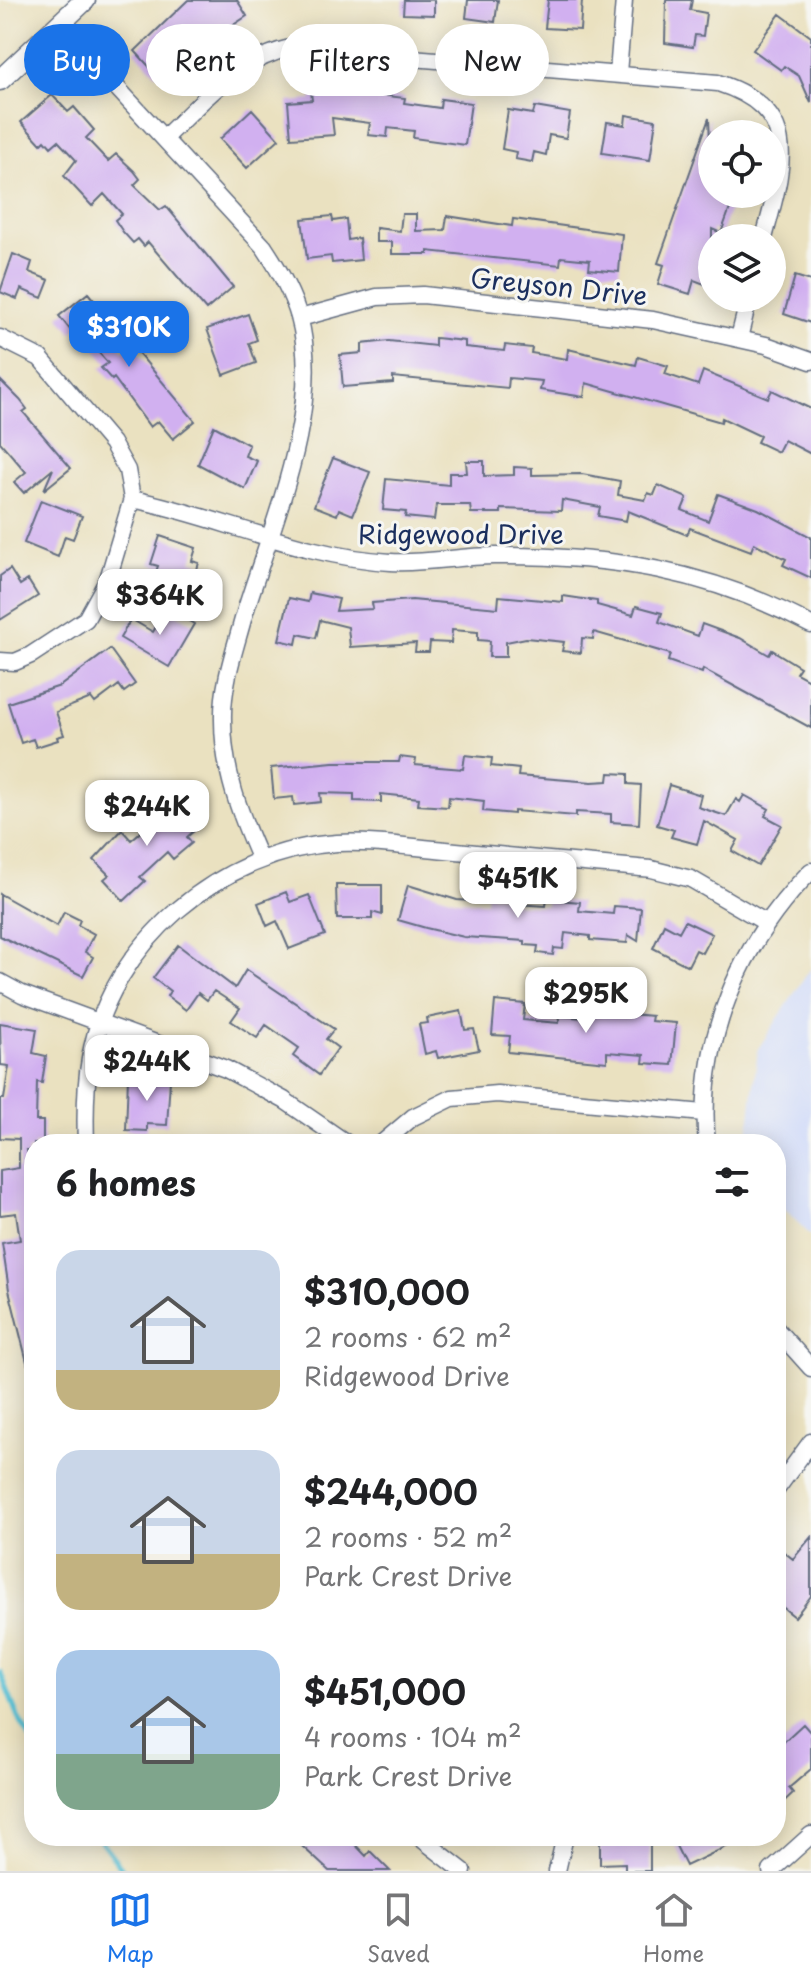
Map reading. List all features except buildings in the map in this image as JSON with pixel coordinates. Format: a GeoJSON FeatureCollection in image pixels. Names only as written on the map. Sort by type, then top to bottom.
{"type":"FeatureCollection","features":[{"type":"Feature","properties":{"kind":"street"},"geometry":{"type":"LineString","coordinates":[[60,24],[85,0]]}},
{"type":"Feature","properties":{"kind":"street"},"geometry":{"type":"LineString","coordinates":[[618,73],[624,0]]}},
{"type":"Feature","properties":{"kind":"street"},"geometry":{"type":"LineString","coordinates":[[165,137],[241,68],[263,55],[290,48],[718,83],[743,91],[765,109],[780,134],[784,161],[768,224]]}},
{"type":"Feature","properties":{"kind":"street"},"geometry":{"type":"LineString","coordinates":[[0,80],[24,58]]}},
{"type":"Feature","properties":{"kind":"street"},"geometry":{"type":"LineString","coordinates":[[126,96],[264,247],[279,270],[300,318],[304,349],[304,397],[296,444],[228,673],[223,719],[229,784],[260,860]]}},
{"type":"Feature","properties":{"kind":"street","name":"Greyson Drive"},"geometry":{"type":"LineString","coordinates":[[300,318],[377,297],[423,295],[653,320],[739,338],[811,361]]}},
{"type":"Feature","properties":{"kind":"street"},"geometry":{"type":"LineString","coordinates":[[739,338],[746,312]]}},
{"type":"Feature","properties":{"kind":"street"},"geometry":{"type":"LineString","coordinates":[[0,338],[40,358],[112,443],[127,470],[132,499],[108,579],[86,619],[31,655],[15,662],[0,661]]}},
{"type":"Feature","properties":{"kind":"street","name":"Ridgewood Drive"},"geometry":{"type":"LineString","coordinates":[[132,499],[333,555],[393,562],[493,556],[586,558],[679,571],[766,601],[811,625]]}},
{"type":"Feature","properties":{"kind":"street"},"geometry":{"type":"LineString","coordinates":[[86,1134],[90,1058],[100,1023],[115,989],[137,952],[193,897],[234,871],[260,860],[311,846],[359,843],[651,869],[691,879],[765,922]]}},
{"type":"Feature","properties":{"kind":"street"},"geometry":{"type":"LineString","coordinates":[[706,1134],[704,1113],[716,1035],[735,978],[765,922],[811,871]]}},
{"type":"Feature","properties":{"kind":"street"},"geometry":{"type":"LineString","coordinates":[[0,982],[22,994],[226,1069],[284,1100],[333,1134]]}},
{"type":"Feature","properties":{"kind":"street"},"geometry":{"type":"LineString","coordinates":[[393,1134],[413,1117],[452,1098],[497,1094],[704,1113]]}},
{"type":"Feature","properties":{"kind":"street"},"geometry":{"type":"LineString","coordinates":[[786,1340],[811,1368]]}},
{"type":"Feature","properties":{"kind":"street"},"geometry":{"type":"LineString","coordinates":[[786,1476],[811,1442]]}},
{"type":"Feature","properties":{"kind":"street"},"geometry":{"type":"LineString","coordinates":[[771,1871],[811,1835]]}},
{"type":"Feature","properties":{"kind":"street"},"geometry":{"type":"LineString","coordinates":[[431,1846],[463,1871]]}},
{"type":"Feature","properties":{"kind":"street"},"geometry":{"type":"LineString","coordinates":[[557,1871],[563,1846]]}},
{"type":"Feature","properties":{"kind":"shaded area"},"geometry":{"type":"Polygon","coordinates":[[[811,968],[811,1236],[786,1210],[786,1134],[748,1134],[758,1049],[811,968]]]}},
{"type":"Feature","properties":{"kind":"waterway"},"geometry":{"type":"LineString","coordinates":[[0,1672],[24,1728]]}},
{"type":"Feature","properties":{"kind":"waterway"},"geometry":{"type":"LineString","coordinates":[[105,1846],[124,1871]]}}]}
